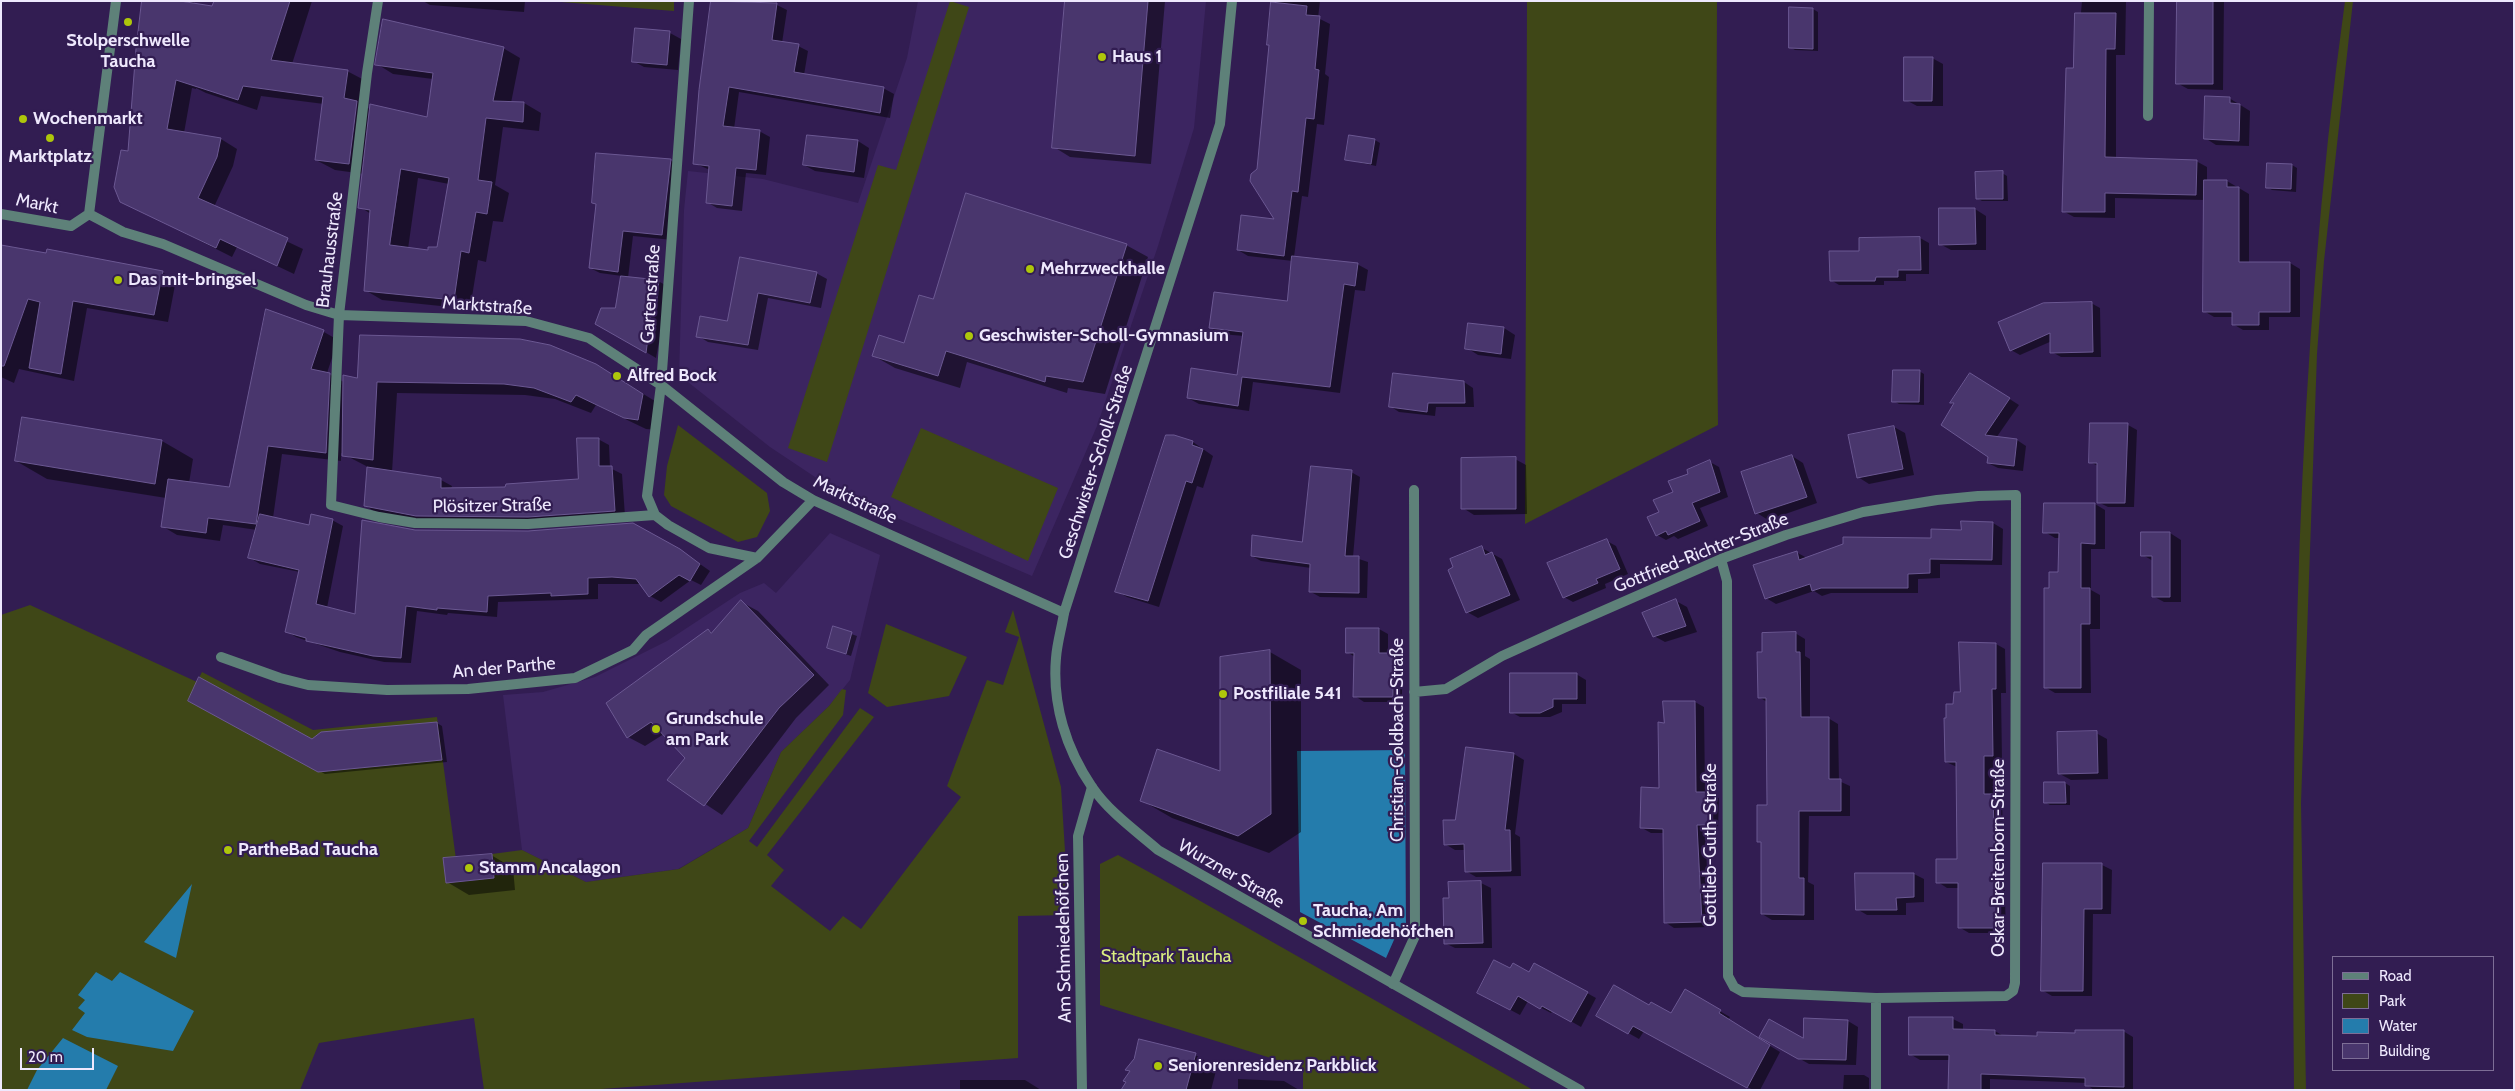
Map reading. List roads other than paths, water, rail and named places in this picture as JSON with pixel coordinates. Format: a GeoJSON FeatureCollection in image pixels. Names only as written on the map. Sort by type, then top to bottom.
{"type":"FeatureCollection","features":[{"type":"Feature","properties":{"kind":"street"},"geometry":{"type":"LineString","coordinates":[[88,214],[116,1]]}},
{"type":"Feature","properties":{"kind":"street","name":"Brauhausstraße"},"geometry":{"type":"LineString","coordinates":[[331,505],[339,316],[378,1]]}},
{"type":"Feature","properties":{"kind":"street","name":"Gartenstraße"},"geometry":{"type":"LineString","coordinates":[[655,515],[648,496],[660,385],[689,1]]}},
{"type":"Feature","properties":{"kind":"street","name":"Geschwister-Scholl-Straße"},"geometry":{"type":"LineString","coordinates":[[1064,613],[1220,124],[1232,1]]}},
{"type":"Feature","properties":{"kind":"street"},"geometry":{"type":"LineString","coordinates":[[2148,116],[2149,1]]}},
{"type":"Feature","properties":{"kind":"street","name":"Markt"},"geometry":{"type":"LineString","coordinates":[[1,214],[70,226],[88,214]]}},
{"type":"Feature","properties":{"kind":"street","name":"Marktstraße"},"geometry":{"type":"LineString","coordinates":[[88,214],[123,232],[163,244],[306,305],[339,316],[526,322],[589,338],[660,385],[783,482],[813,500],[1064,613]]}},
{"type":"Feature","properties":{"kind":"street","name":"Christian-Goldbach-Straße"},"geometry":{"type":"LineString","coordinates":[[1393,984],[1416,936],[1414,490]]}},
{"type":"Feature","properties":{"kind":"street","name":"Gottfried-Richter-Straße"},"geometry":{"type":"LineString","coordinates":[[1414,692],[1446,689],[1502,656],[1721,559],[1786,535],[1863,512],[1937,500],[1978,496],[2016,496]]}},
{"type":"Feature","properties":{"kind":"street","name":"Oskar-Breitenborn-Straße"},"geometry":{"type":"LineString","coordinates":[[1876,998],[2006,996],[2013,991],[2015,983],[2016,496]]}},
{"type":"Feature","properties":{"kind":"street"},"geometry":{"type":"LineString","coordinates":[[655,515],[668,525],[709,548],[758,558],[813,500]]}},
{"type":"Feature","properties":{"kind":"street","name":"Plösitzer Straße"},"geometry":{"type":"LineString","coordinates":[[331,505],[379,517],[414,523],[528,524],[655,515]]}},
{"type":"Feature","properties":{"kind":"street","name":"An der Parthe"},"geometry":{"type":"LineString","coordinates":[[221,657],[280,678],[308,685],[367,689],[468,689],[575,678],[633,650],[646,636],[758,558]]}},
{"type":"Feature","properties":{"kind":"street","name":"Gottlieb-Guth-Straße"},"geometry":{"type":"LineString","coordinates":[[1721,559],[1727,581],[1728,976],[1734,987],[1743,992],[1876,998]]}},
{"type":"Feature","properties":{"kind":"street","name":"Wurzner Straße"},"geometry":{"type":"LineString","coordinates":[[1064,613],[1056,657],[1056,704],[1071,747],[1092,787],[1110,808],[1158,850],[1580,1090]]}},
{"type":"Feature","properties":{"kind":"street","name":"Am Schmiedehöfchen"},"geometry":{"type":"LineString","coordinates":[[1082,1090],[1078,836],[1092,787]]}},
{"type":"Feature","properties":{"kind":"street"},"geometry":{"type":"LineString","coordinates":[[1876,998],[1876,1090]]}},
{"type":"Feature","properties":{"kind":"water"},"geometry":{"type":"Polygon","coordinates":[[[1405,750],[1406,935],[1397,933],[1386,958],[1300,912],[1297,751],[1405,750]]]}},
{"type":"Feature","properties":{"kind":"water"},"geometry":{"type":"Polygon","coordinates":[[[192,884],[176,958],[144,942],[192,884]]]}},
{"type":"Feature","properties":{"kind":"water"},"geometry":{"type":"Polygon","coordinates":[[[96,972],[112,981],[120,972],[194,1011],[173,1051],[87,1037],[72,1030],[85,1013],[78,1008],[85,1000],[78,995],[96,972]]]}},
{"type":"Feature","properties":{"kind":"water"},"geometry":{"type":"Polygon","coordinates":[[[63,1038],[118,1066],[106,1090],[27,1090],[37,1070],[63,1038]]]}},
{"type":"Feature","properties":{"kind":"place","name":"Stolperschwelle Taucha"},"geometry":{"type":"Point","coordinates":[128,22]}},
{"type":"Feature","properties":{"kind":"place","name":"Haus 1"},"geometry":{"type":"Point","coordinates":[1102,57]}},
{"type":"Feature","properties":{"kind":"place","name":"Wochenmarkt"},"geometry":{"type":"Point","coordinates":[23,119]}},
{"type":"Feature","properties":{"kind":"place","name":"Marktplatz"},"geometry":{"type":"Point","coordinates":[50,138]}},
{"type":"Feature","properties":{"kind":"place","name":"Mehrzweckhalle"},"geometry":{"type":"Point","coordinates":[1030,269]}},
{"type":"Feature","properties":{"kind":"place","name":"Das mit-bringsel"},"geometry":{"type":"Point","coordinates":[118,280]}},
{"type":"Feature","properties":{"kind":"place","name":"Geschwister-Scholl-Gymnasium"},"geometry":{"type":"Point","coordinates":[969,336]}},
{"type":"Feature","properties":{"kind":"place","name":"Alfred Bock"},"geometry":{"type":"Point","coordinates":[617,376]}},
{"type":"Feature","properties":{"kind":"place","name":"Postfiliale 541"},"geometry":{"type":"Point","coordinates":[1223,694]}},
{"type":"Feature","properties":{"kind":"place","name":"Grundschule am Park"},"geometry":{"type":"Point","coordinates":[656,729]}},
{"type":"Feature","properties":{"kind":"place","name":"PartheBad Taucha"},"geometry":{"type":"Point","coordinates":[228,850]}},
{"type":"Feature","properties":{"kind":"place","name":"Stamm Ancalagon"},"geometry":{"type":"Point","coordinates":[469,868]}},
{"type":"Feature","properties":{"kind":"place","name":"Taucha, Am Schmiedehöfchen"},"geometry":{"type":"Point","coordinates":[1303,921]}},
{"type":"Feature","properties":{"kind":"place","name":"Seniorenresidenz Parkblick"},"geometry":{"type":"Point","coordinates":[1158,1066]}},
{"type":"Feature","properties":{"kind":"park label","name":"Stadtpark Taucha"},"geometry":{"type":"Point","coordinates":[1166,957]}}]}
